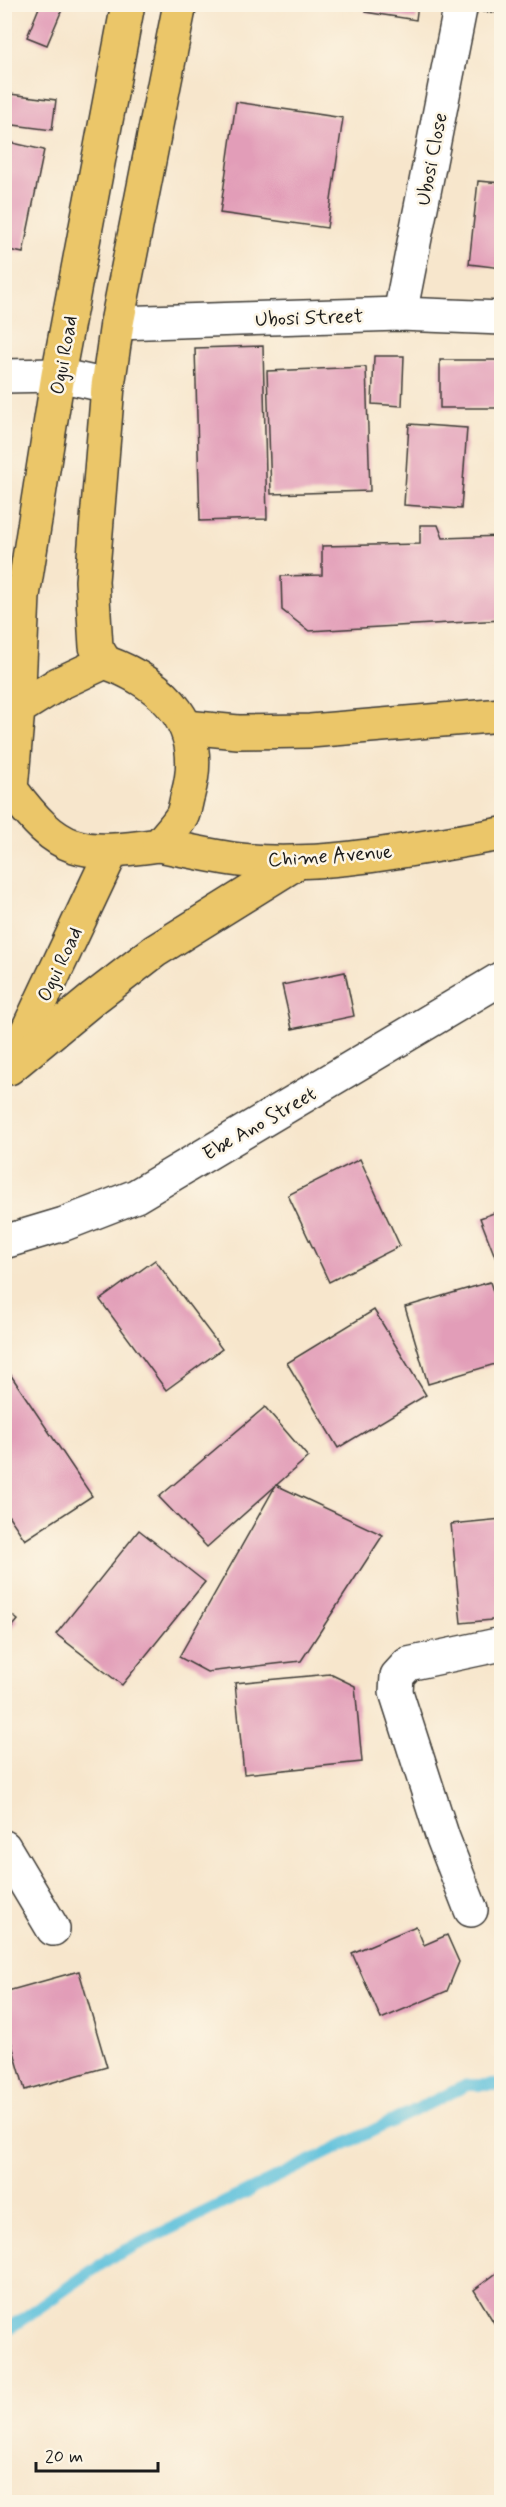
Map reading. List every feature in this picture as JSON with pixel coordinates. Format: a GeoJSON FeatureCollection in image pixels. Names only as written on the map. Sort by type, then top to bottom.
{"type":"FeatureCollection","features":[{"type":"Feature","properties":{"kind":"main road","name":"Ogui Road"},"geometry":{"type":"LineString","coordinates":[[18,709],[23,596],[58,375],[128,4]]}},
{"type":"Feature","properties":{"kind":"main road"},"geometry":{"type":"LineString","coordinates":[[105,662],[58,684],[18,709],[8,799],[49,834],[79,849],[112,851],[159,845],[182,815],[193,775],[193,750],[186,727],[172,703],[130,671],[105,662],[96,647],[92,581],[108,386],[117,323],[180,4]]}},
{"type":"Feature","properties":{"kind":"main road"},"geometry":{"type":"LineString","coordinates":[[186,727],[238,732],[310,731],[501,715]]}},
{"type":"Feature","properties":{"kind":"main road","name":"Chime Avenue"},"geometry":{"type":"LineString","coordinates":[[159,845],[240,860],[298,862],[379,854],[501,834]]}},
{"type":"Feature","properties":{"kind":"main road","name":"Ogui Road"},"geometry":{"type":"LineString","coordinates":[[7,1072],[112,851]]}},
{"type":"Feature","properties":{"kind":"main road"},"geometry":{"type":"LineString","coordinates":[[7,1072],[94,998],[155,951],[298,862]]}},
{"type":"Feature","properties":{"kind":"street","name":"Ubosi Close"},"geometry":{"type":"LineString","coordinates":[[400,314],[461,4]]}},
{"type":"Feature","properties":{"kind":"street","name":"Ubosi Street"},"geometry":{"type":"LineString","coordinates":[[117,323],[400,314],[501,318]]}},
{"type":"Feature","properties":{"kind":"street"},"geometry":{"type":"LineString","coordinates":[[4,376],[58,375],[108,386]]}},
{"type":"Feature","properties":{"kind":"street","name":"Ebe Ano Street"},"geometry":{"type":"LineString","coordinates":[[4,1242],[64,1224],[136,1196],[501,978]]}},
{"type":"Feature","properties":{"kind":"street"},"geometry":{"type":"LineString","coordinates":[[471,1910],[443,1838],[396,1692],[397,1676],[408,1664],[501,1644]]}},
{"type":"Feature","properties":{"kind":"street"},"geometry":{"type":"LineString","coordinates":[[4,1847],[53,1929]]}},
{"type":"Feature","properties":{"kind":"building"},"geometry":{"type":"Polygon","coordinates":[[[366,4],[418,4],[416,20],[365,12],[366,4]]]}},
{"type":"Feature","properties":{"kind":"building"},"geometry":{"type":"Polygon","coordinates":[[[484,4],[502,4],[502,13],[483,12],[484,4]]]}},
{"type":"Feature","properties":{"kind":"building"},"geometry":{"type":"Polygon","coordinates":[[[40,5],[64,5],[47,45],[27,37],[40,5]]]}},
{"type":"Feature","properties":{"kind":"building"},"geometry":{"type":"Polygon","coordinates":[[[10,94],[56,100],[52,130],[6,124],[10,94]]]}},
{"type":"Feature","properties":{"kind":"building"},"geometry":{"type":"Polygon","coordinates":[[[236,102],[343,118],[327,228],[220,213],[236,102]]]}},
{"type":"Feature","properties":{"kind":"building"},"geometry":{"type":"Polygon","coordinates":[[[4,141],[44,150],[23,253],[4,249],[4,141]]]}},
{"type":"Feature","properties":{"kind":"building"},"geometry":{"type":"Polygon","coordinates":[[[478,181],[502,183],[502,268],[469,264],[478,181]]]}},
{"type":"Feature","properties":{"kind":"building"},"geometry":{"type":"Polygon","coordinates":[[[263,346],[267,519],[200,521],[195,348],[263,346]]]}},
{"type":"Feature","properties":{"kind":"building"},"geometry":{"type":"Polygon","coordinates":[[[374,356],[404,356],[402,406],[372,404],[374,356]]]}},
{"type":"Feature","properties":{"kind":"building"},"geometry":{"type":"Polygon","coordinates":[[[440,360],[502,360],[502,408],[440,408],[440,360]]]}},
{"type":"Feature","properties":{"kind":"building"},"geometry":{"type":"Polygon","coordinates":[[[366,367],[370,491],[271,494],[267,371],[366,367]]]}},
{"type":"Feature","properties":{"kind":"building"},"geometry":{"type":"Polygon","coordinates":[[[409,424],[467,428],[461,509],[404,505],[409,424]]]}},
{"type":"Feature","properties":{"kind":"building"},"geometry":{"type":"Polygon","coordinates":[[[420,525],[438,525],[443,538],[502,536],[502,620],[309,631],[282,610],[281,576],[322,575],[322,546],[420,544],[420,525]]]}},
{"type":"Feature","properties":{"kind":"building"},"geometry":{"type":"Polygon","coordinates":[[[345,972],[354,1016],[292,1029],[282,985],[345,972]]]}},
{"type":"Feature","properties":{"kind":"building"},"geometry":{"type":"Polygon","coordinates":[[[360,1159],[400,1246],[329,1282],[288,1195],[360,1159]]]}},
{"type":"Feature","properties":{"kind":"building"},"geometry":{"type":"Polygon","coordinates":[[[502,1210],[502,1272],[501,1272],[480,1218],[502,1210]]]}},
{"type":"Feature","properties":{"kind":"building"},"geometry":{"type":"Polygon","coordinates":[[[155,1260],[222,1349],[166,1390],[100,1300],[155,1260]]]}},
{"type":"Feature","properties":{"kind":"building"},"geometry":{"type":"Polygon","coordinates":[[[490,1282],[502,1319],[502,1362],[428,1384],[405,1307],[490,1282]]]}},
{"type":"Feature","properties":{"kind":"building"},"geometry":{"type":"Polygon","coordinates":[[[374,1310],[426,1395],[338,1448],[287,1363],[374,1310]]]}},
{"type":"Feature","properties":{"kind":"building"},"geometry":{"type":"Polygon","coordinates":[[[4,1365],[92,1496],[25,1540],[4,1509],[4,1365]]]}},
{"type":"Feature","properties":{"kind":"building"},"geometry":{"type":"Polygon","coordinates":[[[265,1407],[308,1457],[207,1547],[159,1497],[265,1407]]]}},
{"type":"Feature","properties":{"kind":"building"},"geometry":{"type":"Polygon","coordinates":[[[276,1485],[383,1535],[301,1661],[207,1672],[179,1657],[276,1485]]]}},
{"type":"Feature","properties":{"kind":"building"},"geometry":{"type":"Polygon","coordinates":[[[502,1519],[502,1619],[461,1623],[451,1524],[502,1519]]]}},
{"type":"Feature","properties":{"kind":"building"},"geometry":{"type":"Polygon","coordinates":[[[139,1530],[205,1582],[122,1685],[56,1634],[139,1530]]]}},
{"type":"Feature","properties":{"kind":"building"},"geometry":{"type":"Polygon","coordinates":[[[4,1609],[18,1620],[4,1637],[4,1609]]]}},
{"type":"Feature","properties":{"kind":"building"},"geometry":{"type":"Polygon","coordinates":[[[330,1674],[355,1686],[362,1762],[244,1774],[235,1683],[330,1674]]]}},
{"type":"Feature","properties":{"kind":"building"},"geometry":{"type":"Polygon","coordinates":[[[416,1926],[424,1945],[447,1935],[459,1962],[447,1991],[381,2019],[352,1953],[416,1926]]]}},
{"type":"Feature","properties":{"kind":"building"},"geometry":{"type":"Polygon","coordinates":[[[79,1971],[107,2067],[25,2090],[4,2017],[4,1992],[79,1971]]]}},
{"type":"Feature","properties":{"kind":"building"},"geometry":{"type":"Polygon","coordinates":[[[502,2269],[502,2336],[474,2290],[502,2269]]]}},
{"type":"Feature","properties":{"kind":"waterway"},"geometry":{"type":"LineString","coordinates":[[4,2332],[110,2258],[467,2085],[502,2085]]}}]}
